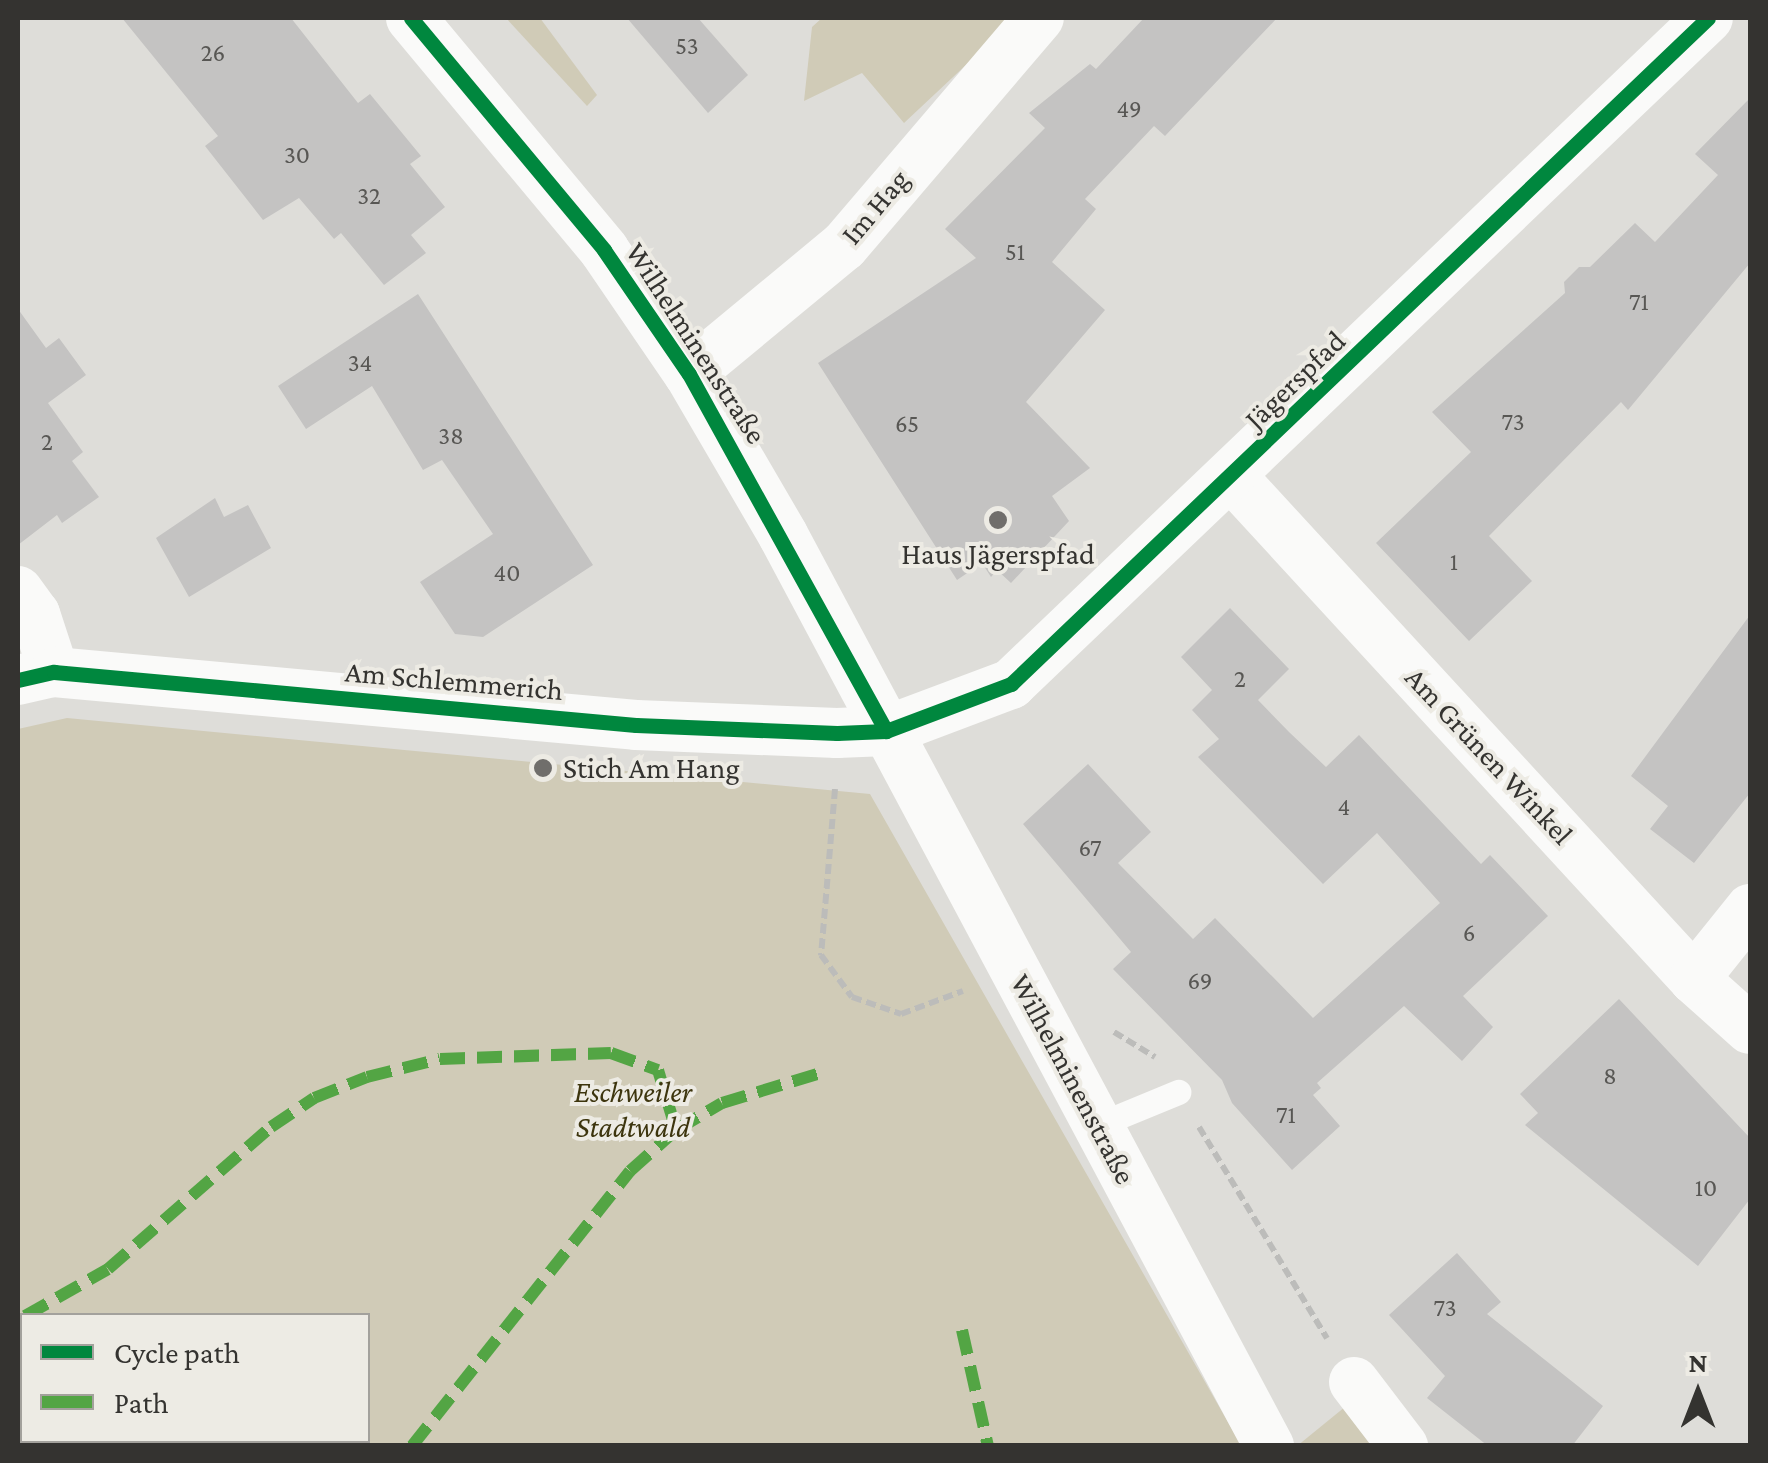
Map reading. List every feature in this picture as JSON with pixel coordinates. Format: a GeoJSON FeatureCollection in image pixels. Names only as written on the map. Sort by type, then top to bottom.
{"type":"FeatureCollection","features":[{"type":"Feature","properties":{"kind":"street","name":"Wilhelminenstraße"},"geometry":{"type":"LineString","coordinates":[[411,18],[604,250],[689,374],[1269,1446]]}},
{"type":"Feature","properties":{"kind":"street","name":"Im Hag"},"geometry":{"type":"LineString","coordinates":[[689,374],[844,246],[1039,18]]}},
{"type":"Feature","properties":{"kind":"street","name":"Jägerspfad"},"geometry":{"type":"LineString","coordinates":[[886,732],[1011,684],[1233,478],[1708,18]]}},
{"type":"Feature","properties":{"kind":"street","name":"Am Grünen Winkel"},"geometry":{"type":"LineString","coordinates":[[1233,478],[1694,979],[1750,1029]]}},
{"type":"Feature","properties":{"kind":"street","name":"Am Schlemmerich"},"geometry":{"type":"LineString","coordinates":[[18,591],[35,614],[36,676],[636,724],[886,732]]}},
{"type":"Feature","properties":{"kind":"street"},"geometry":{"type":"LineString","coordinates":[[1694,979],[1750,908]]}},
{"type":"Feature","properties":{"kind":"street"},"geometry":{"type":"LineString","coordinates":[[1354,1382],[1402,1446]]}},
{"type":"Feature","properties":{"kind":"lane"},"geometry":{"type":"LineString","coordinates":[[1098,1125],[1178,1092]]}},
{"type":"Feature","properties":{"kind":"path"},"geometry":{"type":"LineString","coordinates":[[837,733],[820,955],[852,997],[901,1014],[1015,971]]}},
{"type":"Feature","properties":{"kind":"path"},"geometry":{"type":"LineString","coordinates":[[1108,1028],[1154,1057],[1354,1382]]}},
{"type":"Feature","properties":{"kind":"green space"},"geometry":{"type":"Polygon","coordinates":[[[506,18],[540,18],[597,95],[587,106],[506,18]]]}},
{"type":"Feature","properties":{"kind":"green space"},"geometry":{"type":"Polygon","coordinates":[[[822,18],[1016,18],[904,123],[862,73],[804,101],[812,27],[822,18]]]}},
{"type":"Feature","properties":{"kind":"green space","name":"Eschweiler Stadtwald"},"geometry":{"type":"Polygon","coordinates":[[[67,718],[870,794],[1241,1445],[18,1445],[18,729],[67,718]]]}},
{"type":"Feature","properties":{"kind":"green space"},"geometry":{"type":"Polygon","coordinates":[[[1367,1389],[1408,1446],[1297,1446],[1367,1389]]]}},
{"type":"Feature","properties":{"kind":"building"},"geometry":{"type":"Polygon","coordinates":[[[122,18],[291,18],[358,103],[370,94],[421,156],[410,164],[445,207],[411,235],[426,253],[384,285],[341,233],[334,239],[299,198],[263,220],[205,146],[218,136],[122,18]]]}},
{"type":"Feature","properties":{"kind":"building"},"geometry":{"type":"Polygon","coordinates":[[[627,18],[698,18],[748,75],[708,113],[627,18]]]}},
{"type":"Feature","properties":{"kind":"building"},"geometry":{"type":"Polygon","coordinates":[[[1144,18],[1277,18],[1165,136],[1154,126],[1085,199],[1096,209],[1052,262],[1105,310],[1026,402],[1090,468],[1052,496],[1069,521],[1011,583],[997,570],[991,577],[982,563],[957,580],[818,363],[976,258],[945,229],[1045,128],[1029,113],[1090,64],[1096,69],[1144,18]]]}},
{"type":"Feature","properties":{"kind":"building"},"geometry":{"type":"Polygon","coordinates":[[[1750,98],[1750,263],[1628,410],[1621,402],[1489,536],[1532,581],[1469,641],[1376,543],[1471,452],[1432,412],[1565,293],[1564,282],[1579,267],[1590,267],[1635,223],[1655,242],[1718,175],[1695,154],[1750,98]]]}},
{"type":"Feature","properties":{"kind":"building"},"geometry":{"type":"Polygon","coordinates":[[[418,294],[593,565],[483,637],[455,634],[420,582],[493,534],[442,460],[423,470],[372,386],[306,429],[278,386],[418,294]]]}},
{"type":"Feature","properties":{"kind":"building"},"geometry":{"type":"Polygon","coordinates":[[[18,309],[46,348],[59,338],[86,375],[48,403],[83,452],[72,461],[99,497],[62,523],[57,515],[18,545],[18,309]]]}},
{"type":"Feature","properties":{"kind":"building"},"geometry":{"type":"Polygon","coordinates":[[[215,498],[224,517],[248,505],[271,548],[189,597],[156,538],[215,498]]]}},
{"type":"Feature","properties":{"kind":"building"},"geometry":{"type":"Polygon","coordinates":[[[1230,608],[1289,669],[1258,700],[1289,732],[1326,767],[1359,735],[1481,864],[1490,855],[1548,916],[1463,996],[1493,1027],[1462,1061],[1404,1006],[1317,1083],[1321,1088],[1313,1095],[1340,1126],[1292,1170],[1232,1103],[1222,1080],[1113,969],[1131,952],[1023,824],[1088,764],[1151,832],[1118,863],[1193,939],[1215,918],[1313,1018],[1440,903],[1377,833],[1323,884],[1198,757],[1219,739],[1192,710],[1212,690],[1181,657],[1230,608]]]}},
{"type":"Feature","properties":{"kind":"building"},"geometry":{"type":"Polygon","coordinates":[[[1750,615],[1750,793],[1694,863],[1650,829],[1668,806],[1631,776],[1750,615]]]}},
{"type":"Feature","properties":{"kind":"building"},"geometry":{"type":"Polygon","coordinates":[[[1619,999],[1750,1138],[1750,1199],[1698,1266],[1525,1125],[1538,1113],[1520,1094],[1619,999]]]}},
{"type":"Feature","properties":{"kind":"building"},"geometry":{"type":"Polygon","coordinates":[[[1457,1253],[1501,1302],[1487,1314],[1603,1406],[1572,1446],[1488,1446],[1427,1398],[1445,1376],[1389,1315],[1457,1253]]]}},
{"type":"Feature","properties":{"kind":"marked path"},"geometry":{"type":"LineString","coordinates":[[30,1313],[108,1269],[271,1127],[314,1098],[367,1077],[440,1059],[611,1053],[658,1070],[676,1130]]}},
{"type":"Feature","properties":{"kind":"marked path"},"geometry":{"type":"LineString","coordinates":[[412,1446],[630,1171],[676,1130],[722,1103],[827,1071]]}},
{"type":"Feature","properties":{"kind":"marked path"},"geometry":{"type":"LineString","coordinates":[[962,1330],[988,1446]]}},
{"type":"Feature","properties":{"kind":"cycle path"},"geometry":{"type":"LineString","coordinates":[[411,18],[604,250],[689,374],[886,731]]}},
{"type":"Feature","properties":{"kind":"cycle path"},"geometry":{"type":"LineString","coordinates":[[18,680],[54,672],[636,725],[837,733],[886,731],[1011,684],[1708,18]]}},
{"type":"Feature","properties":{"kind":"place","name":"Haus Jägerspfad"},"geometry":{"type":"Point","coordinates":[998,520]}},
{"type":"Feature","properties":{"kind":"place","name":"Stich Am Hang"},"geometry":{"type":"Point","coordinates":[543,768]}}]}
